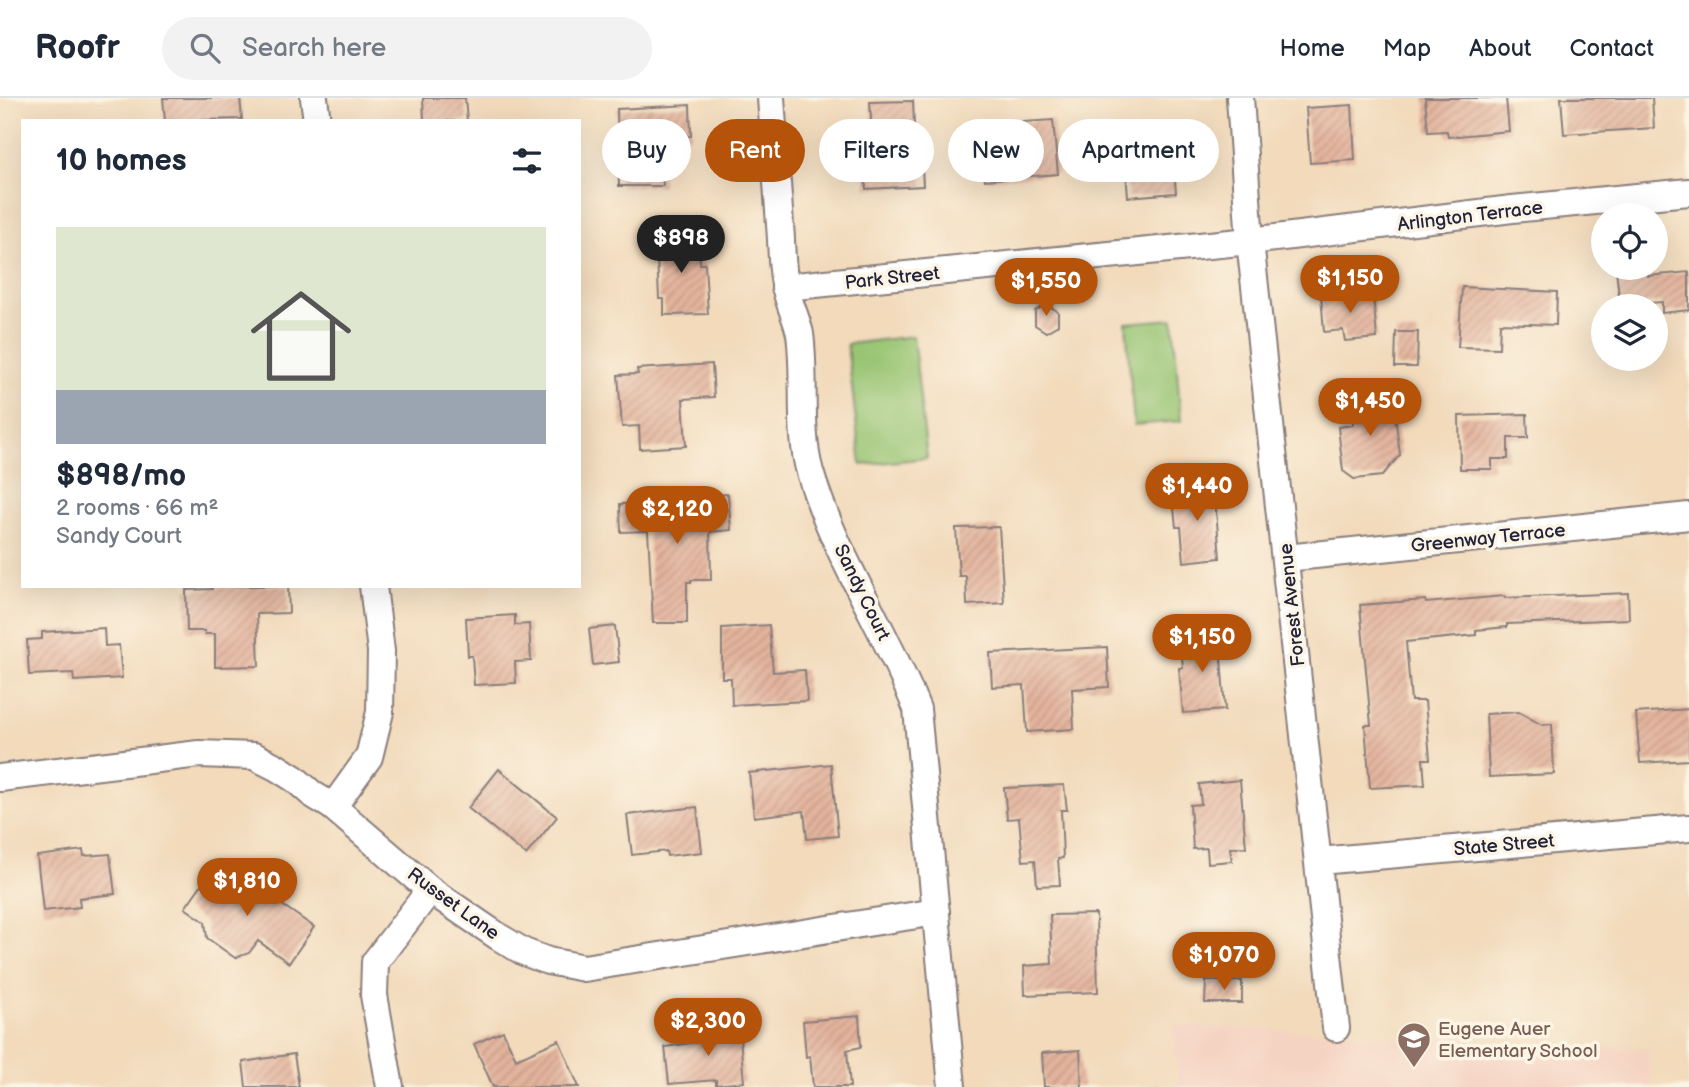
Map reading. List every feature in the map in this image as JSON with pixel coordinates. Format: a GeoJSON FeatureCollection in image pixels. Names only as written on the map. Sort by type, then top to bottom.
{"type":"FeatureCollection","features":[{"type":"Feature","properties":{"kind":"street"},"geometry":{"type":"LineString","coordinates":[[314,98],[317,119]]}},
{"type":"Feature","properties":{"kind":"street","name":"Sandy Court"},"geometry":{"type":"LineString","coordinates":[[771,98],[785,287],[800,333],[804,442],[810,471],[835,535],[862,594],[871,607],[873,618],[898,662],[917,709],[953,1087]]}},
{"type":"Feature","properties":{"kind":"street","name":"Forest Avenue"},"geometry":{"type":"LineString","coordinates":[[1241,98],[1250,241],[1336,1028]]}},
{"type":"Feature","properties":{"kind":"street","name":"Arlington Terrace"},"geometry":{"type":"LineString","coordinates":[[1250,241],[1512,209],[1689,192]]}},
{"type":"Feature","properties":{"kind":"street","name":"Park Street"},"geometry":{"type":"LineString","coordinates":[[785,287],[1250,241]]}},
{"type":"Feature","properties":{"kind":"street","name":"Greenway Terrace"},"geometry":{"type":"LineString","coordinates":[[1286,558],[1689,516]]}},
{"type":"Feature","properties":{"kind":"street"},"geometry":{"type":"LineString","coordinates":[[333,807],[369,757],[380,712],[381,651],[373,588]]}},
{"type":"Feature","properties":{"kind":"street","name":"Russet Lane"},"geometry":{"type":"LineString","coordinates":[[0,778],[199,754],[254,756],[295,779],[333,807],[430,890],[499,937],[548,961],[584,968],[936,912]]}},
{"type":"Feature","properties":{"kind":"street","name":"State Street"},"geometry":{"type":"LineString","coordinates":[[1319,861],[1689,828]]}},
{"type":"Feature","properties":{"kind":"street"},"geometry":{"type":"LineString","coordinates":[[390,1087],[374,995],[375,962],[430,890]]}},
{"type":"Feature","properties":{"kind":"shaded area","name":"Eugene Auer Elementary School"},"geometry":{"type":"Polygon","coordinates":[[[1173,1025],[1648,1050],[1652,1087],[1179,1087],[1173,1025]]]}},
{"type":"Feature","properties":{"kind":"green space"},"geometry":{"type":"Polygon","coordinates":[[[1173,319],[1181,421],[1134,425],[1126,323],[1173,319]]]}},
{"type":"Feature","properties":{"kind":"green space"},"geometry":{"type":"Polygon","coordinates":[[[913,336],[927,458],[861,465],[847,344],[913,336]]]}},
{"type":"Feature","properties":{"kind":"building"},"geometry":{"type":"Polygon","coordinates":[[[163,98],[240,98],[242,119],[165,119],[163,98]]]}},
{"type":"Feature","properties":{"kind":"building"},"geometry":{"type":"Polygon","coordinates":[[[423,98],[465,98],[467,119],[424,119],[423,98]]]}},
{"type":"Feature","properties":{"kind":"building"},"geometry":{"type":"Polygon","coordinates":[[[1425,98],[1506,98],[1509,131],[1448,137],[1447,131],[1428,132],[1425,98]]]}},
{"type":"Feature","properties":{"kind":"building"},"geometry":{"type":"Polygon","coordinates":[[[1561,98],[1652,98],[1654,128],[1564,134],[1561,98]]]}},
{"type":"Feature","properties":{"kind":"building"},"geometry":{"type":"Polygon","coordinates":[[[913,101],[914,119],[871,119],[870,102],[913,101]]]}},
{"type":"Feature","properties":{"kind":"building"},"geometry":{"type":"Polygon","coordinates":[[[690,105],[690,119],[617,119],[617,109],[690,105]]]}},
{"type":"Feature","properties":{"kind":"building"},"geometry":{"type":"Polygon","coordinates":[[[1352,105],[1355,160],[1310,163],[1306,108],[1352,105]]]}},
{"type":"Feature","properties":{"kind":"building"},"geometry":{"type":"Polygon","coordinates":[[[1053,120],[1058,174],[1044,175],[1044,121],[1053,120]]]}},
{"type":"Feature","properties":{"kind":"building"},"geometry":{"type":"Polygon","coordinates":[[[619,182],[663,182],[663,186],[619,186],[619,182]]]}},
{"type":"Feature","properties":{"kind":"building"},"geometry":{"type":"Polygon","coordinates":[[[866,182],[923,182],[923,186],[866,189],[866,182]]]}},
{"type":"Feature","properties":{"kind":"building"},"geometry":{"type":"Polygon","coordinates":[[[1127,182],[1175,182],[1176,193],[1128,197],[1127,182]]]}},
{"type":"Feature","properties":{"kind":"building"},"geometry":{"type":"Polygon","coordinates":[[[699,234],[700,264],[705,264],[708,314],[664,315],[664,299],[659,299],[656,235],[699,234]]]}},
{"type":"Feature","properties":{"kind":"building"},"geometry":{"type":"Polygon","coordinates":[[[1689,272],[1689,310],[1668,312],[1668,294],[1619,294],[1617,280],[1668,280],[1668,274],[1689,272]]]}},
{"type":"Feature","properties":{"kind":"building"},"geometry":{"type":"Polygon","coordinates":[[[1462,287],[1557,292],[1556,325],[1500,323],[1499,348],[1458,347],[1462,287]]]}},
{"type":"Feature","properties":{"kind":"building"},"geometry":{"type":"Polygon","coordinates":[[[1362,292],[1362,296],[1373,295],[1377,338],[1345,341],[1343,330],[1324,332],[1321,295],[1362,292]]]}},
{"type":"Feature","properties":{"kind":"building"},"geometry":{"type":"Polygon","coordinates":[[[1047,304],[1058,312],[1058,325],[1046,332],[1035,325],[1035,311],[1047,304]]]}},
{"type":"Feature","properties":{"kind":"building"},"geometry":{"type":"Polygon","coordinates":[[[1396,332],[1418,332],[1417,367],[1395,367],[1396,332]]]}},
{"type":"Feature","properties":{"kind":"building"},"geometry":{"type":"Polygon","coordinates":[[[712,364],[714,397],[683,399],[686,446],[640,449],[639,426],[622,427],[618,375],[638,374],[637,369],[712,364]]]}},
{"type":"Feature","properties":{"kind":"building"},"geometry":{"type":"Polygon","coordinates":[[[1388,391],[1391,415],[1395,415],[1400,455],[1382,476],[1354,479],[1343,471],[1338,427],[1353,425],[1353,421],[1359,421],[1356,394],[1388,391]]]}},
{"type":"Feature","properties":{"kind":"building"},"geometry":{"type":"Polygon","coordinates":[[[1527,414],[1528,438],[1508,438],[1508,459],[1492,459],[1492,469],[1460,469],[1459,416],[1527,414]]]}},
{"type":"Feature","properties":{"kind":"building"},"geometry":{"type":"Polygon","coordinates":[[[1214,486],[1220,558],[1184,562],[1181,527],[1176,527],[1172,490],[1214,486]]]}},
{"type":"Feature","properties":{"kind":"building"},"geometry":{"type":"Polygon","coordinates":[[[728,494],[731,530],[710,532],[711,580],[687,582],[687,623],[653,623],[648,531],[621,532],[620,504],[651,503],[651,499],[728,494]]]}},
{"type":"Feature","properties":{"kind":"building"},"geometry":{"type":"Polygon","coordinates":[[[999,527],[1004,603],[967,605],[966,576],[959,576],[956,528],[999,527]]]}},
{"type":"Feature","properties":{"kind":"building"},"geometry":{"type":"Polygon","coordinates":[[[288,588],[289,613],[257,614],[259,666],[215,667],[215,634],[187,631],[186,590],[288,588]]]}},
{"type":"Feature","properties":{"kind":"building"},"geometry":{"type":"Polygon","coordinates":[[[1628,593],[1629,619],[1507,624],[1507,627],[1476,630],[1476,635],[1406,642],[1411,701],[1425,701],[1430,759],[1423,759],[1425,785],[1370,788],[1365,725],[1371,725],[1360,605],[1425,600],[1426,603],[1504,596],[1628,593]]]}},
{"type":"Feature","properties":{"kind":"building"},"geometry":{"type":"Polygon","coordinates":[[[515,615],[515,625],[529,624],[531,661],[515,662],[516,683],[474,685],[472,656],[468,656],[466,618],[515,615]]]}},
{"type":"Feature","properties":{"kind":"building"},"geometry":{"type":"Polygon","coordinates":[[[769,625],[773,672],[805,670],[807,701],[732,705],[731,678],[722,678],[722,628],[769,625]]]}},
{"type":"Feature","properties":{"kind":"building"},"geometry":{"type":"Polygon","coordinates":[[[615,626],[619,662],[593,665],[589,629],[615,626]]]}},
{"type":"Feature","properties":{"kind":"building"},"geometry":{"type":"Polygon","coordinates":[[[104,628],[105,646],[119,645],[122,678],[74,681],[73,673],[29,675],[27,640],[42,639],[42,632],[104,628]]]}},
{"type":"Feature","properties":{"kind":"building"},"geometry":{"type":"Polygon","coordinates":[[[1219,633],[1225,710],[1183,713],[1179,668],[1183,668],[1180,636],[1219,633]]]}},
{"type":"Feature","properties":{"kind":"building"},"geometry":{"type":"Polygon","coordinates":[[[1107,647],[1109,687],[1072,689],[1074,729],[1027,732],[1024,685],[992,687],[990,653],[1107,647]]]}},
{"type":"Feature","properties":{"kind":"building"},"geometry":{"type":"Polygon","coordinates":[[[1689,709],[1689,760],[1640,763],[1636,713],[1689,709]]]}},
{"type":"Feature","properties":{"kind":"building"},"geometry":{"type":"Polygon","coordinates":[[[1519,712],[1542,725],[1552,724],[1554,774],[1489,777],[1486,714],[1519,712]]]}},
{"type":"Feature","properties":{"kind":"building"},"geometry":{"type":"Polygon","coordinates":[[[831,764],[838,836],[807,839],[804,811],[754,817],[749,773],[831,764]]]}},
{"type":"Feature","properties":{"kind":"building"},"geometry":{"type":"Polygon","coordinates":[[[499,769],[557,817],[526,855],[468,808],[499,769]]]}},
{"type":"Feature","properties":{"kind":"building"},"geometry":{"type":"Polygon","coordinates":[[[1240,780],[1246,847],[1230,848],[1232,861],[1208,863],[1207,848],[1193,849],[1190,805],[1201,804],[1199,784],[1240,780]]]}},
{"type":"Feature","properties":{"kind":"building"},"geometry":{"type":"Polygon","coordinates":[[[1064,785],[1067,810],[1061,810],[1063,858],[1058,859],[1060,885],[1037,886],[1035,860],[1023,861],[1019,818],[1007,819],[1004,788],[1064,785]]]}},
{"type":"Feature","properties":{"kind":"building"},"geometry":{"type":"Polygon","coordinates":[[[697,807],[702,852],[667,856],[666,851],[632,855],[627,815],[697,807]]]}},
{"type":"Feature","properties":{"kind":"building"},"geometry":{"type":"Polygon","coordinates":[[[83,850],[84,856],[110,854],[115,894],[79,898],[80,907],[43,911],[37,856],[83,850]]]}},
{"type":"Feature","properties":{"kind":"building"},"geometry":{"type":"Polygon","coordinates":[[[232,870],[314,927],[289,963],[258,941],[249,953],[235,958],[207,938],[205,922],[185,908],[211,871],[225,880],[232,870]]]}},
{"type":"Feature","properties":{"kind":"building"},"geometry":{"type":"Polygon","coordinates":[[[1096,914],[1098,992],[1025,995],[1024,966],[1052,964],[1050,915],[1096,914]]]}},
{"type":"Feature","properties":{"kind":"building"},"geometry":{"type":"Polygon","coordinates":[[[1206,981],[1242,981],[1242,1003],[1205,1003],[1206,981]]]}},
{"type":"Feature","properties":{"kind":"building"},"geometry":{"type":"Polygon","coordinates":[[[859,1016],[861,1047],[847,1050],[850,1087],[813,1087],[810,1056],[806,1057],[803,1021],[859,1016]]]}},
{"type":"Feature","properties":{"kind":"building"},"geometry":{"type":"Polygon","coordinates":[[[735,1024],[736,1038],[740,1037],[744,1082],[716,1085],[716,1080],[669,1084],[665,1047],[705,1041],[704,1027],[735,1024]]]}},
{"type":"Feature","properties":{"kind":"building"},"geometry":{"type":"Polygon","coordinates":[[[503,1031],[516,1059],[559,1040],[579,1087],[493,1087],[474,1044],[503,1031]]]}},
{"type":"Feature","properties":{"kind":"building"},"geometry":{"type":"Polygon","coordinates":[[[1080,1050],[1082,1087],[1044,1087],[1042,1053],[1080,1050]]]}},
{"type":"Feature","properties":{"kind":"building"},"geometry":{"type":"Polygon","coordinates":[[[294,1054],[299,1087],[246,1087],[243,1062],[294,1054]]]}},
{"type":"Feature","properties":{"kind":"place","name":"Eugene Auer Elementary School"},"geometry":{"type":"Point","coordinates":[1414,1069]}}]}
